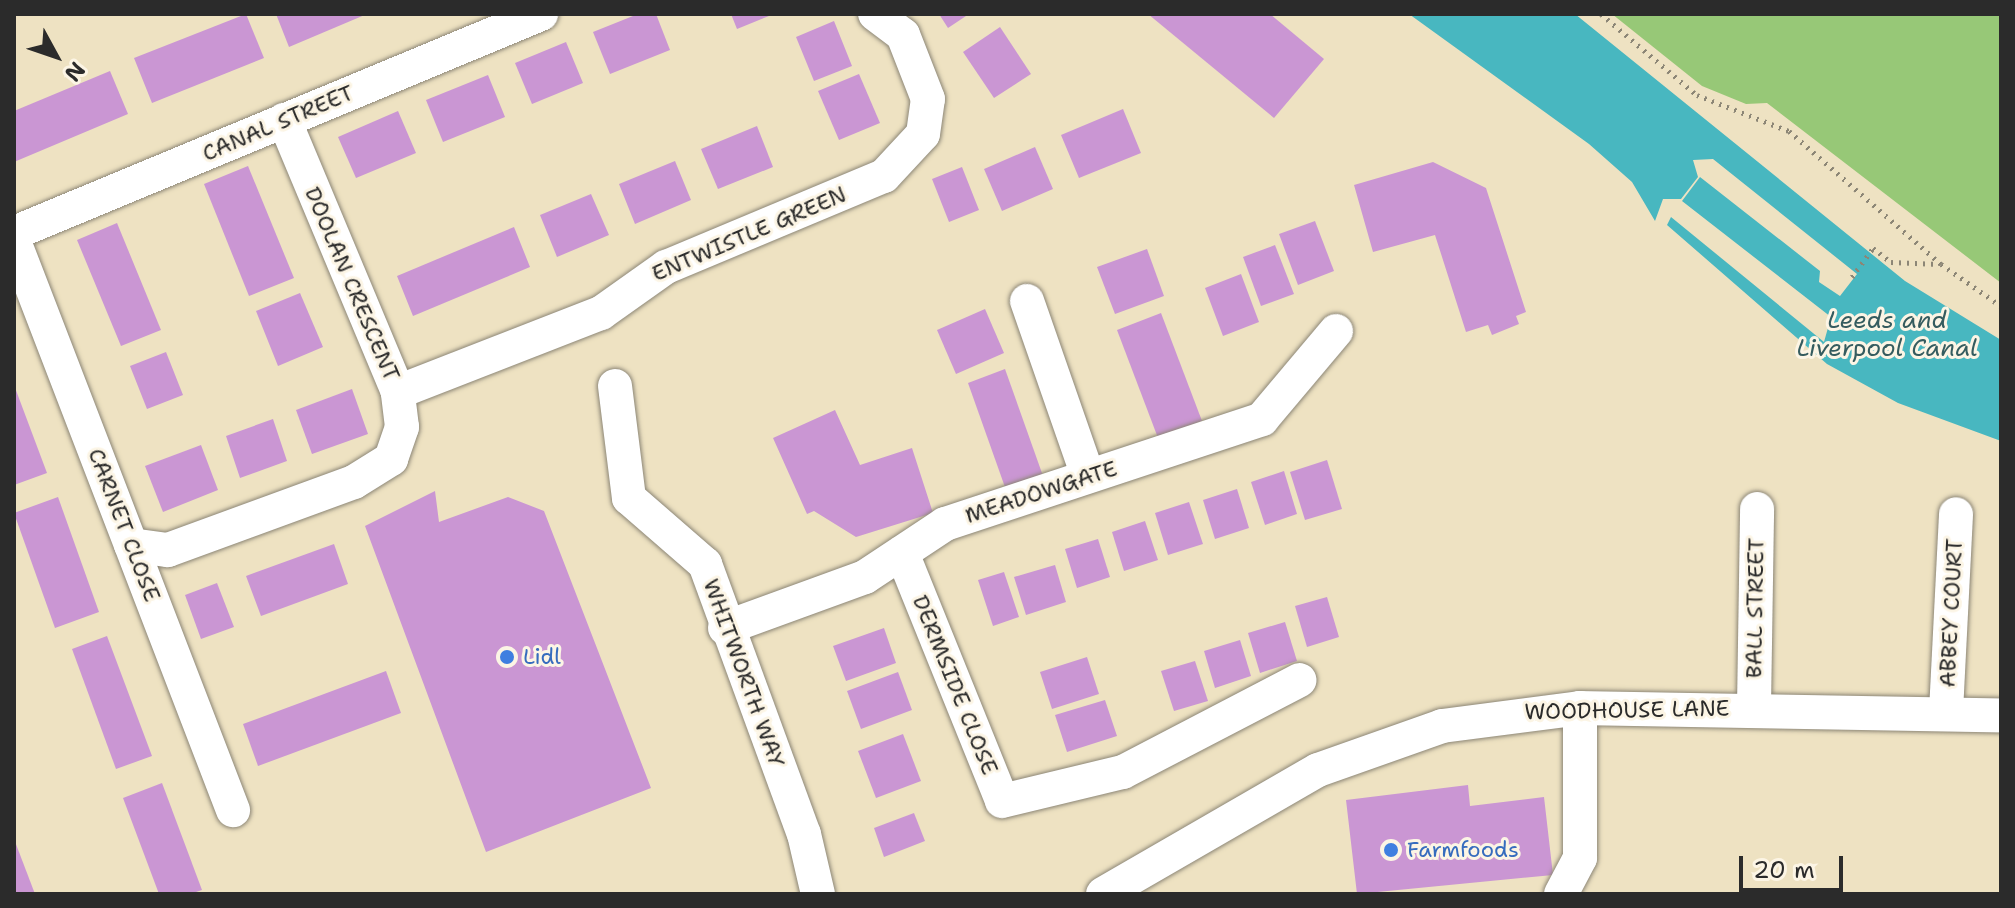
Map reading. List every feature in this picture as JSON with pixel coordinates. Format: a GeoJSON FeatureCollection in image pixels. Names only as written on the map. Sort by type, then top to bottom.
{"type":"FeatureCollection","features":[{"type":"Feature","properties":{"kind":"street","name":"CANAL STREET"},"geometry":{"type":"LineString","coordinates":[[14,233],[541,14]]}},
{"type":"Feature","properties":{"kind":"street","name":"ENTWISTLE GREEN"},"geometry":{"type":"LineString","coordinates":[[398,392],[601,313],[666,267],[884,176],[923,134],[928,99],[903,35],[878,15]]}},
{"type":"Feature","properties":{"kind":"street","name":"DOOLAN CRESCENT"},"geometry":{"type":"LineString","coordinates":[[131,545],[168,550],[354,482],[391,459],[402,427],[398,392],[284,120]]}},
{"type":"Feature","properties":{"kind":"street","name":"CARNET CLOSE"},"geometry":{"type":"LineString","coordinates":[[14,241],[233,810]]}},
{"type":"Feature","properties":{"kind":"street"},"geometry":{"type":"LineString","coordinates":[[1027,301],[1088,476]]}},
{"type":"Feature","properties":{"kind":"street","name":"MEADOWGATE"},"geometry":{"type":"LineString","coordinates":[[725,628],[865,577],[945,524],[1262,419],[1336,331]]}},
{"type":"Feature","properties":{"kind":"street","name":"WHITWORTH WAY"},"geometry":{"type":"LineString","coordinates":[[615,386],[629,498],[705,564],[725,628],[804,834],[818,894]]}},
{"type":"Feature","properties":{"kind":"street","name":"BALL STREET"},"geometry":{"type":"LineString","coordinates":[[1754,707],[1757,509]]}},
{"type":"Feature","properties":{"kind":"street","name":"ABBEY COURT"},"geometry":{"type":"LineString","coordinates":[[1946,712],[1956,514]]}},
{"type":"Feature","properties":{"kind":"street","name":"DERMSIDE CLOSE"},"geometry":{"type":"LineString","coordinates":[[902,553],[1002,801],[1067,788],[1123,772],[1300,680]]}},
{"type":"Feature","properties":{"kind":"street","name":"WOODHOUSE LANE"},"geometry":{"type":"LineString","coordinates":[[1103,894],[1259,801],[1362,752],[1442,726],[1580,708],[1754,707],[2001,715]]}},
{"type":"Feature","properties":{"kind":"street"},"geometry":{"type":"LineString","coordinates":[[1561,894],[1580,858],[1580,708]]}},
{"type":"Feature","properties":{"kind":"path"},"geometry":{"type":"LineString","coordinates":[[1601,14],[1697,95],[1789,131],[1941,264],[2001,306]]}},
{"type":"Feature","properties":{"kind":"path"},"geometry":{"type":"LineString","coordinates":[[1852,277],[1873,248],[1891,262],[1941,264]]}},
{"type":"Feature","properties":{"kind":"green space"},"geometry":{"type":"Polygon","coordinates":[[[1612,14],[2001,14],[2001,283],[1767,103],[1746,104],[1702,86],[1612,14]]]}},
{"type":"Feature","properties":{"kind":"water","name":"Leeds and Liverpool Canal"},"geometry":{"type":"Polygon","coordinates":[[[1409,14],[1575,14],[1905,281],[2001,340],[2001,441],[1898,403],[1827,364],[1667,225],[1671,217],[1824,342],[1831,317],[1682,201],[1700,177],[1820,271],[1819,282],[1840,296],[1857,274],[1713,159],[1693,160],[1698,177],[1681,199],[1663,199],[1655,221],[1632,182],[1589,144],[1409,14]]]}},
{"type":"Feature","properties":{"kind":"building"},"geometry":{"type":"Polygon","coordinates":[[[246,14],[264,58],[152,103],[134,58],[246,14]]]}},
{"type":"Feature","properties":{"kind":"building"},"geometry":{"type":"Polygon","coordinates":[[[276,14],[367,14],[289,47],[276,14]]]}},
{"type":"Feature","properties":{"kind":"building"},"geometry":{"type":"Polygon","coordinates":[[[638,14],[656,14],[670,50],[610,74],[593,32],[638,14]]]}},
{"type":"Feature","properties":{"kind":"building"},"geometry":{"type":"Polygon","coordinates":[[[731,14],[774,14],[737,29],[731,14]]]}},
{"type":"Feature","properties":{"kind":"building"},"geometry":{"type":"Polygon","coordinates":[[[939,14],[969,14],[948,28],[939,14]]]}},
{"type":"Feature","properties":{"kind":"building"},"geometry":{"type":"Polygon","coordinates":[[[1148,14],[1270,14],[1324,59],[1274,118],[1148,14]]]}},
{"type":"Feature","properties":{"kind":"building"},"geometry":{"type":"Polygon","coordinates":[[[834,21],[852,66],[814,81],[796,37],[834,21]]]}},
{"type":"Feature","properties":{"kind":"building"},"geometry":{"type":"Polygon","coordinates":[[[1000,27],[1031,74],[994,98],[963,52],[1000,27]]]}},
{"type":"Feature","properties":{"kind":"building"},"geometry":{"type":"Polygon","coordinates":[[[566,42],[583,83],[532,104],[515,63],[566,42]]]}},
{"type":"Feature","properties":{"kind":"building"},"geometry":{"type":"Polygon","coordinates":[[[110,71],[128,114],[14,162],[14,111],[110,71]]]}},
{"type":"Feature","properties":{"kind":"building"},"geometry":{"type":"Polygon","coordinates":[[[859,74],[880,123],[839,140],[818,91],[859,74]]]}},
{"type":"Feature","properties":{"kind":"building"},"geometry":{"type":"Polygon","coordinates":[[[488,75],[505,117],[443,142],[426,100],[488,75]]]}},
{"type":"Feature","properties":{"kind":"building"},"geometry":{"type":"Polygon","coordinates":[[[1123,109],[1141,153],[1079,178],[1061,135],[1123,109]]]}},
{"type":"Feature","properties":{"kind":"building"},"geometry":{"type":"Polygon","coordinates":[[[398,111],[416,153],[356,178],[338,137],[398,111]]]}},
{"type":"Feature","properties":{"kind":"building"},"geometry":{"type":"Polygon","coordinates":[[[757,126],[773,167],[718,189],[701,149],[757,126]]]}},
{"type":"Feature","properties":{"kind":"building"},"geometry":{"type":"Polygon","coordinates":[[[1035,147],[1053,189],[1002,211],[984,169],[1035,147]]]}},
{"type":"Feature","properties":{"kind":"building"},"geometry":{"type":"Polygon","coordinates":[[[675,161],[691,200],[635,224],[619,184],[675,161]]]}},
{"type":"Feature","properties":{"kind":"building"},"geometry":{"type":"Polygon","coordinates":[[[1433,162],[1486,188],[1526,312],[1516,316],[1519,324],[1492,335],[1488,325],[1466,332],[1435,235],[1373,252],[1354,185],[1433,162]]]}},
{"type":"Feature","properties":{"kind":"building"},"geometry":{"type":"Polygon","coordinates":[[[248,166],[294,278],[249,296],[204,184],[248,166]]]}},
{"type":"Feature","properties":{"kind":"building"},"geometry":{"type":"Polygon","coordinates":[[[962,167],[979,210],[949,222],[932,179],[962,167]]]}},
{"type":"Feature","properties":{"kind":"building"},"geometry":{"type":"Polygon","coordinates":[[[591,194],[609,235],[557,257],[540,215],[591,194]]]}},
{"type":"Feature","properties":{"kind":"building"},"geometry":{"type":"Polygon","coordinates":[[[1315,221],[1334,271],[1298,285],[1279,234],[1315,221]]]}},
{"type":"Feature","properties":{"kind":"building"},"geometry":{"type":"Polygon","coordinates":[[[117,223],[161,330],[121,346],[77,240],[117,223]]]}},
{"type":"Feature","properties":{"kind":"building"},"geometry":{"type":"Polygon","coordinates":[[[514,227],[530,267],[413,316],[397,276],[514,227]]]}},
{"type":"Feature","properties":{"kind":"building"},"geometry":{"type":"Polygon","coordinates":[[[1275,245],[1294,294],[1261,306],[1243,257],[1275,245]]]}},
{"type":"Feature","properties":{"kind":"building"},"geometry":{"type":"Polygon","coordinates":[[[1147,249],[1164,296],[1115,314],[1097,267],[1147,249]]]}},
{"type":"Feature","properties":{"kind":"building"},"geometry":{"type":"Polygon","coordinates":[[[1241,274],[1259,322],[1223,336],[1205,288],[1241,274]]]}},
{"type":"Feature","properties":{"kind":"building"},"geometry":{"type":"Polygon","coordinates":[[[300,293],[323,347],[278,366],[256,311],[300,293]]]}},
{"type":"Feature","properties":{"kind":"building"},"geometry":{"type":"Polygon","coordinates":[[[985,309],[1004,353],[956,374],[937,330],[985,309]]]}},
{"type":"Feature","properties":{"kind":"building"},"geometry":{"type":"Polygon","coordinates":[[[1161,313],[1202,421],[1158,438],[1117,330],[1161,313]]]}},
{"type":"Feature","properties":{"kind":"building"},"geometry":{"type":"Polygon","coordinates":[[[166,352],[183,395],[147,409],[130,366],[166,352]]]}},
{"type":"Feature","properties":{"kind":"building"},"geometry":{"type":"Polygon","coordinates":[[[1005,369],[1043,476],[1006,490],[968,383],[1005,369]]]}},
{"type":"Feature","properties":{"kind":"building"},"geometry":{"type":"Polygon","coordinates":[[[14,385],[47,473],[14,485],[14,385]]]}},
{"type":"Feature","properties":{"kind":"building"},"geometry":{"type":"Polygon","coordinates":[[[352,389],[368,434],[312,454],[296,410],[352,389]]]}},
{"type":"Feature","properties":{"kind":"building"},"geometry":{"type":"Polygon","coordinates":[[[835,410],[860,465],[912,448],[933,513],[856,537],[814,511],[807,514],[773,438],[835,410]]]}},
{"type":"Feature","properties":{"kind":"building"},"geometry":{"type":"Polygon","coordinates":[[[273,419],[287,461],[240,478],[226,436],[273,419]]]}},
{"type":"Feature","properties":{"kind":"building"},"geometry":{"type":"Polygon","coordinates":[[[201,445],[218,490],[163,512],[145,466],[201,445]]]}},
{"type":"Feature","properties":{"kind":"building"},"geometry":{"type":"Polygon","coordinates":[[[1327,460],[1342,509],[1305,520],[1290,472],[1327,460]]]}},
{"type":"Feature","properties":{"kind":"building"},"geometry":{"type":"Polygon","coordinates":[[[1284,471],[1297,514],[1265,525],[1251,482],[1284,471]]]}},
{"type":"Feature","properties":{"kind":"building"},"geometry":{"type":"Polygon","coordinates":[[[1237,489],[1249,528],[1215,539],[1203,500],[1237,489]]]}},
{"type":"Feature","properties":{"kind":"building","name":"Lidl"},"geometry":{"type":"Polygon","coordinates":[[[435,491],[439,522],[508,497],[544,511],[651,788],[486,852],[365,526],[435,491]]]}},
{"type":"Feature","properties":{"kind":"building"},"geometry":{"type":"Polygon","coordinates":[[[58,497],[99,612],[55,628],[14,513],[58,497]]]}},
{"type":"Feature","properties":{"kind":"building"},"geometry":{"type":"Polygon","coordinates":[[[1189,502],[1203,544],[1168,555],[1155,513],[1189,502]]]}},
{"type":"Feature","properties":{"kind":"building"},"geometry":{"type":"Polygon","coordinates":[[[1145,521],[1158,560],[1124,571],[1112,532],[1145,521]]]}},
{"type":"Feature","properties":{"kind":"building"},"geometry":{"type":"Polygon","coordinates":[[[1098,539],[1110,577],[1077,588],[1065,549],[1098,539]]]}},
{"type":"Feature","properties":{"kind":"building"},"geometry":{"type":"Polygon","coordinates":[[[334,544],[348,584],[261,616],[246,576],[334,544]]]}},
{"type":"Feature","properties":{"kind":"building"},"geometry":{"type":"Polygon","coordinates":[[[1055,565],[1066,602],[1026,615],[1014,577],[1055,565]]]}},
{"type":"Feature","properties":{"kind":"building"},"geometry":{"type":"Polygon","coordinates":[[[1004,572],[1019,617],[993,626],[978,580],[1004,572]]]}},
{"type":"Feature","properties":{"kind":"building"},"geometry":{"type":"Polygon","coordinates":[[[217,583],[234,627],[201,639],[185,595],[217,583]]]}},
{"type":"Feature","properties":{"kind":"building"},"geometry":{"type":"Polygon","coordinates":[[[1327,597],[1339,637],[1307,647],[1295,606],[1327,597]]]}},
{"type":"Feature","properties":{"kind":"building"},"geometry":{"type":"Polygon","coordinates":[[[1285,622],[1297,661],[1260,673],[1248,633],[1285,622]]]}},
{"type":"Feature","properties":{"kind":"building"},"geometry":{"type":"Polygon","coordinates":[[[884,628],[896,663],[846,681],[833,646],[884,628]]]}},
{"type":"Feature","properties":{"kind":"building"},"geometry":{"type":"Polygon","coordinates":[[[107,636],[152,756],[116,769],[72,649],[107,636]]]}},
{"type":"Feature","properties":{"kind":"building"},"geometry":{"type":"Polygon","coordinates":[[[1240,640],[1251,676],[1215,688],[1204,651],[1240,640]]]}},
{"type":"Feature","properties":{"kind":"building"},"geometry":{"type":"Polygon","coordinates":[[[1087,657],[1099,694],[1052,709],[1040,672],[1087,657]]]}},
{"type":"Feature","properties":{"kind":"building"},"geometry":{"type":"Polygon","coordinates":[[[1195,661],[1208,701],[1174,711],[1161,671],[1195,661]]]}},
{"type":"Feature","properties":{"kind":"building"},"geometry":{"type":"Polygon","coordinates":[[[386,671],[401,713],[258,766],[243,724],[386,671]]]}},
{"type":"Feature","properties":{"kind":"building"},"geometry":{"type":"Polygon","coordinates":[[[898,672],[912,710],[861,729],[847,691],[898,672]]]}},
{"type":"Feature","properties":{"kind":"building"},"geometry":{"type":"Polygon","coordinates":[[[1105,700],[1117,736],[1067,752],[1055,715],[1105,700]]]}},
{"type":"Feature","properties":{"kind":"building"},"geometry":{"type":"Polygon","coordinates":[[[903,734],[921,781],[876,798],[858,751],[903,734]]]}},
{"type":"Feature","properties":{"kind":"building"},"geometry":{"type":"Polygon","coordinates":[[[162,783],[202,890],[190,894],[159,894],[123,798],[162,783]]]}},
{"type":"Feature","properties":{"kind":"building"},"geometry":{"type":"Polygon","coordinates":[[[1468,785],[1470,806],[1544,797],[1553,875],[1357,894],[1346,800],[1468,785]]]}},
{"type":"Feature","properties":{"kind":"building"},"geometry":{"type":"Polygon","coordinates":[[[914,813],[925,841],[884,857],[874,828],[914,813]]]}},
{"type":"Feature","properties":{"kind":"building"},"geometry":{"type":"Polygon","coordinates":[[[14,839],[35,894],[14,894],[14,839]]]}},
{"type":"Feature","properties":{"kind":"place","name":"Lidl"},"geometry":{"type":"Point","coordinates":[507,657]}},
{"type":"Feature","properties":{"kind":"place","name":"Farmfoods"},"geometry":{"type":"Point","coordinates":[1391,850]}}]}
